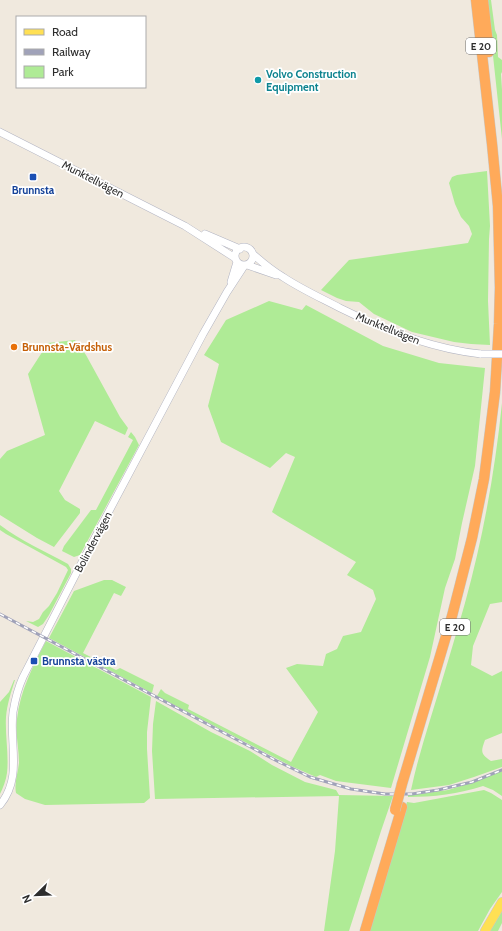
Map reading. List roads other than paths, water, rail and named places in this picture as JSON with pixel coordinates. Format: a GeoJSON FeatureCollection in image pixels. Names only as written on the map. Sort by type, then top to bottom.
{"type":"FeatureCollection","features":[{"type":"Feature","properties":{"kind":"highway","name":"E 20"},"geometry":{"type":"LineString","coordinates":[[406,783],[472,538],[485,472],[495,392],[500,288],[498,214],[476,0]]}},
{"type":"Feature","properties":{"kind":"highway","name":"E 20"},"geometry":{"type":"LineString","coordinates":[[483,0],[502,177]]}},
{"type":"Feature","properties":{"kind":"highway","name":"E 20"},"geometry":{"type":"LineString","coordinates":[[359,931],[457,620],[478,540],[495,444],[502,382]]}},
{"type":"Feature","properties":{"kind":"highway","name":"E 20"},"geometry":{"type":"LineString","coordinates":[[365,931],[398,808]]}},
{"type":"Feature","properties":{"kind":"main road"},"geometry":{"type":"LineString","coordinates":[[485,931],[502,902]]}},
{"type":"Feature","properties":{"kind":"street","name":"Munktellvägen"},"geometry":{"type":"LineString","coordinates":[[0,132],[185,226],[240,249]]}},
{"type":"Feature","properties":{"kind":"street","name":"Munktellvägen"},"geometry":{"type":"LineString","coordinates":[[185,226],[241,263],[282,277],[363,319],[401,335],[456,350],[482,354],[502,354]]}},
{"type":"Feature","properties":{"kind":"street"},"geometry":{"type":"LineString","coordinates":[[242,248],[247,248],[251,250],[254,255],[251,262],[241,263],[236,252],[242,248]]}},
{"type":"Feature","properties":{"kind":"street","name":"Munktellvägen"},"geometry":{"type":"LineString","coordinates":[[254,255],[282,277]]}},
{"type":"Feature","properties":{"kind":"street","name":"Bolindervägen"},"geometry":{"type":"LineString","coordinates":[[0,804],[7,794],[14,772],[12,731],[13,712],[17,693],[23,677],[203,334],[228,292],[241,263]]}},
{"type":"Feature","properties":{"kind":"railway"},"geometry":{"type":"LineString","coordinates":[[0,614],[310,777],[351,789],[385,794],[412,794],[472,782],[502,770]]}},
{"type":"Feature","properties":{"kind":"place","name":"Volvo Construction Equipment"},"geometry":{"type":"Point","coordinates":[258,80]}},
{"type":"Feature","properties":{"kind":"place","name":"Brunnsta"},"geometry":{"type":"Point","coordinates":[33,177]}},
{"type":"Feature","properties":{"kind":"place","name":"Brunnsta-Värdshus"},"geometry":{"type":"Point","coordinates":[14,347]}},
{"type":"Feature","properties":{"kind":"place","name":"Brunnsta västra"},"geometry":{"type":"Point","coordinates":[34,661]}}]}
